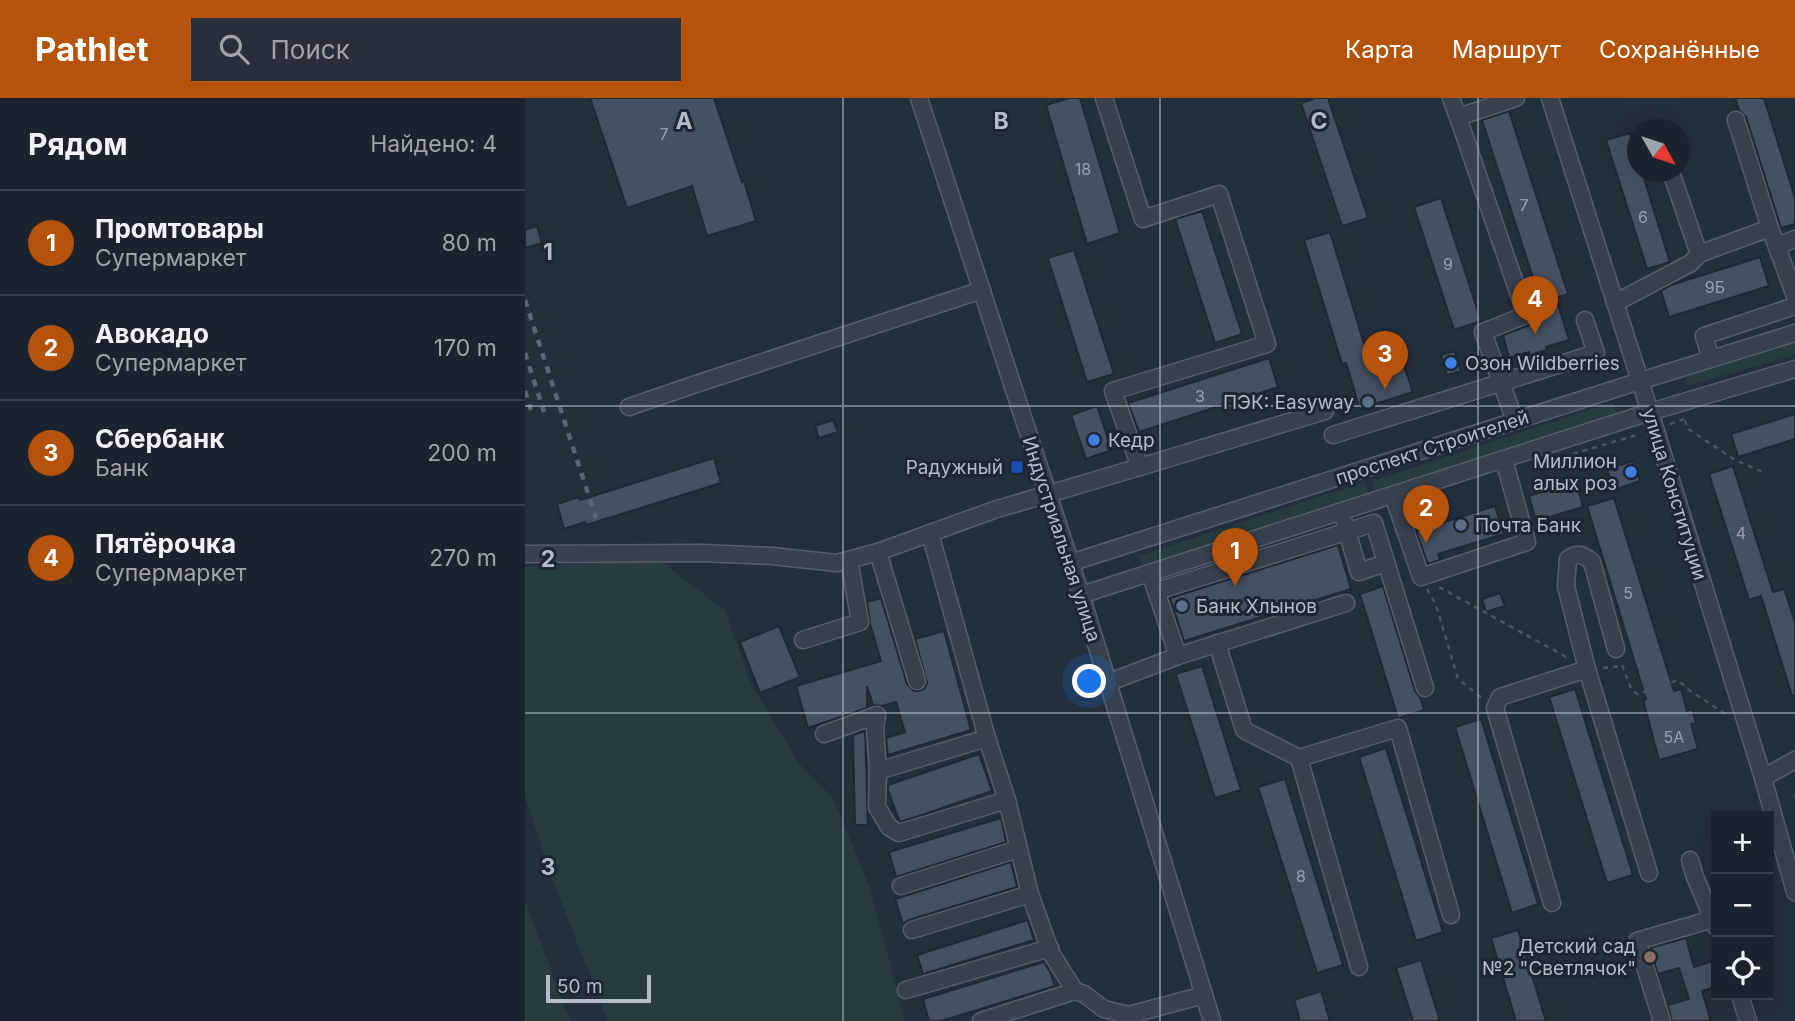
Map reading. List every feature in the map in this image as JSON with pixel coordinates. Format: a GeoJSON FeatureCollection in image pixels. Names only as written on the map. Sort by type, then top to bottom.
{"type":"FeatureCollection","features":[{"type":"Feature","properties":{"kind":"street","name":"Индустриальная улица"},"geometry":{"type":"LineString","coordinates":[[919,98],[1081,595],[1212,1021]]}},
{"type":"Feature","properties":{"kind":"street"},"geometry":{"type":"LineString","coordinates":[[1104,98],[1143,219],[1219,194],[1267,344],[1113,391],[1140,467]]}},
{"type":"Feature","properties":{"kind":"street"},"geometry":{"type":"LineString","coordinates":[[1451,98],[1526,314],[1483,332],[1515,421]]}},
{"type":"Feature","properties":{"kind":"street"},"geometry":{"type":"LineString","coordinates":[[1458,117],[1516,98]]}},
{"type":"Feature","properties":{"kind":"street","name":"улица Конституции"},"geometry":{"type":"LineString","coordinates":[[1550,98],[1763,778],[1795,892]]}},
{"type":"Feature","properties":{"kind":"street"},"geometry":{"type":"LineString","coordinates":[[1736,120],[1770,228],[1795,295]]}},
{"type":"Feature","properties":{"kind":"street"},"geometry":{"type":"LineString","coordinates":[[1674,182],[1699,254]]}},
{"type":"Feature","properties":{"kind":"street"},"geometry":{"type":"LineString","coordinates":[[1615,303],[1691,263],[1699,254],[1770,228]]}},
{"type":"Feature","properties":{"kind":"street"},"geometry":{"type":"LineString","coordinates":[[1777,246],[1795,239]]}},
{"type":"Feature","properties":{"kind":"street"},"geometry":{"type":"LineString","coordinates":[[629,407],[982,290]]}},
{"type":"Feature","properties":{"kind":"street"},"geometry":{"type":"LineString","coordinates":[[1711,359],[1704,336],[1795,306]]}},
{"type":"Feature","properties":{"kind":"street"},"geometry":{"type":"LineString","coordinates":[[1333,435],[1597,353],[1585,320]]}},
{"type":"Feature","properties":{"kind":"street","name":"проспект Строителей"},"geometry":{"type":"LineString","coordinates":[[1070,563],[1795,333]]}},
{"type":"Feature","properties":{"kind":"street","name":"проспект Строителей"},"geometry":{"type":"LineString","coordinates":[[1081,595],[1650,412],[1795,369]]}},
{"type":"Feature","properties":{"kind":"street"},"geometry":{"type":"LineString","coordinates":[[525,554],[703,553],[772,556],[837,563],[878,552],[994,510],[1325,411]]}},
{"type":"Feature","properties":{"kind":"street"},"geometry":{"type":"LineString","coordinates":[[1393,495],[1420,577],[1527,542],[1504,460]]}},
{"type":"Feature","properties":{"kind":"street"},"geometry":{"type":"LineString","coordinates":[[1341,512],[1359,572],[1386,563]]}},
{"type":"Feature","properties":{"kind":"street"},"geometry":{"type":"LineString","coordinates":[[1157,591],[1347,531],[1372,519],[1425,688]]}},
{"type":"Feature","properties":{"kind":"street"},"geometry":{"type":"LineString","coordinates":[[930,533],[1007,800],[1030,894],[1051,953],[1075,991]]}},
{"type":"Feature","properties":{"kind":"street"},"geometry":{"type":"LineString","coordinates":[[878,552],[917,681]]}},
{"type":"Feature","properties":{"kind":"street"},"geometry":{"type":"LineString","coordinates":[[1616,649],[1592,562],[1584,555],[1574,555],[1568,559],[1566,586],[1587,669],[1649,873]]}},
{"type":"Feature","properties":{"kind":"street"},"geometry":{"type":"LineString","coordinates":[[803,640],[860,622],[849,560]]}},
{"type":"Feature","properties":{"kind":"street"},"geometry":{"type":"LineString","coordinates":[[1150,573],[1178,656]]}},
{"type":"Feature","properties":{"kind":"street"},"geometry":{"type":"LineString","coordinates":[[1107,683],[1178,656],[1346,603]]}},
{"type":"Feature","properties":{"kind":"street"},"geometry":{"type":"LineString","coordinates":[[1217,643],[1244,730],[1299,758],[1398,728],[1451,915]]}},
{"type":"Feature","properties":{"kind":"street"},"geometry":{"type":"LineString","coordinates":[[1552,903],[1495,708],[1500,696],[1587,669]]}},
{"type":"Feature","properties":{"kind":"street"},"geometry":{"type":"LineString","coordinates":[[824,734],[877,715],[877,807],[888,827],[899,833],[1007,800]]}},
{"type":"Feature","properties":{"kind":"street"},"geometry":{"type":"LineString","coordinates":[[878,771],[987,738]]}},
{"type":"Feature","properties":{"kind":"street"},"geometry":{"type":"LineString","coordinates":[[1299,758],[1359,967]]}},
{"type":"Feature","properties":{"kind":"street"},"geometry":{"type":"LineString","coordinates":[[1763,778],[1795,760]]}},
{"type":"Feature","properties":{"kind":"street"},"geometry":{"type":"LineString","coordinates":[[901,886],[1018,849]]}},
{"type":"Feature","properties":{"kind":"street"},"geometry":{"type":"LineString","coordinates":[[1690,860],[1711,916]]}},
{"type":"Feature","properties":{"kind":"street"},"geometry":{"type":"LineString","coordinates":[[912,930],[1030,894]]}},
{"type":"Feature","properties":{"kind":"street"},"geometry":{"type":"LineString","coordinates":[[1662,1021],[1637,942],[1711,924]]}},
{"type":"Feature","properties":{"kind":"street"},"geometry":{"type":"LineString","coordinates":[[906,990],[1050,948]]}},
{"type":"Feature","properties":{"kind":"street"},"geometry":{"type":"LineString","coordinates":[[981,1021],[1075,991],[1084,994],[1104,1015],[1129,1015],[1204,995]]}},
{"type":"Feature","properties":{"kind":"street"},"geometry":{"type":"LineString","coordinates":[[1742,1000],[1748,1021]]}},
{"type":"Feature","properties":{"kind":"path"},"geometry":{"type":"LineString","coordinates":[[1684,419],[1687,428],[1735,460],[1765,473]]}},
{"type":"Feature","properties":{"kind":"path"},"geometry":{"type":"LineString","coordinates":[[1420,577],[1587,669],[1623,666]]}},
{"type":"Feature","properties":{"kind":"path"},"geometry":{"type":"LineString","coordinates":[[1420,577],[1436,605],[1458,678],[1495,708]]}},
{"type":"Feature","properties":{"kind":"path"},"geometry":{"type":"LineString","coordinates":[[1616,649],[1632,691],[1638,694],[1678,680],[1729,716],[1744,717]]}},
{"type":"Feature","properties":{"kind":"green space"},"geometry":{"type":"Polygon","coordinates":[[[1795,342],[1795,355],[1688,386],[1684,374],[1795,342]]]}},
{"type":"Feature","properties":{"kind":"green space"},"geometry":{"type":"Polygon","coordinates":[[[1613,402],[1617,414],[1377,493],[1372,481],[1613,402]]]}},
{"type":"Feature","properties":{"kind":"green space"},"geometry":{"type":"Polygon","coordinates":[[[1365,482],[1369,495],[1142,569],[1138,556],[1365,482]]]}},
{"type":"Feature","properties":{"kind":"green space"},"geometry":{"type":"Polygon","coordinates":[[[659,560],[725,610],[752,686],[801,766],[833,798],[870,888],[905,1021],[608,1021],[554,884],[525,797],[525,567],[659,560]]]}},
{"type":"Feature","properties":{"kind":"green space"},"geometry":{"type":"Polygon","coordinates":[[[525,900],[570,1021],[525,1021],[525,900]]]}},
{"type":"Feature","properties":{"kind":"building"},"geometry":{"type":"Polygon","coordinates":[[[590,98],[714,98],[756,221],[707,236],[692,186],[627,208],[590,98]]]}},
{"type":"Feature","properties":{"kind":"building"},"geometry":{"type":"Polygon","coordinates":[[[1069,98],[1080,98],[1120,233],[1087,244],[1046,105],[1069,98]]]}},
{"type":"Feature","properties":{"kind":"building"},"geometry":{"type":"Polygon","coordinates":[[[1316,98],[1328,98],[1368,218],[1342,226],[1301,103],[1316,98]]]}},
{"type":"Feature","properties":{"kind":"building"},"geometry":{"type":"Polygon","coordinates":[[[1735,98],[1764,98],[1795,198],[1795,224],[1781,228],[1746,117],[1739,110],[1735,98]]]}},
{"type":"Feature","properties":{"kind":"building"},"geometry":{"type":"Polygon","coordinates":[[[1509,111],[1568,294],[1556,298],[1569,340],[1546,347],[1547,350],[1509,358],[1503,335],[1530,325],[1536,318],[1545,315],[1482,120],[1509,111]]]}},
{"type":"Feature","properties":{"kind":"building"},"geometry":{"type":"Polygon","coordinates":[[[1627,134],[1627,182],[1645,182],[1670,262],[1647,269],[1606,140],[1627,134]]]}},
{"type":"Feature","properties":{"kind":"building"},"geometry":{"type":"Polygon","coordinates":[[[1441,198],[1481,321],[1454,330],[1414,207],[1441,198]]]}},
{"type":"Feature","properties":{"kind":"building"},"geometry":{"type":"Polygon","coordinates":[[[1202,211],[1242,334],[1215,343],[1175,219],[1202,211]]]}},
{"type":"Feature","properties":{"kind":"building"},"geometry":{"type":"Polygon","coordinates":[[[537,226],[542,243],[525,248],[525,230],[537,226]]]}},
{"type":"Feature","properties":{"kind":"building"},"geometry":{"type":"Polygon","coordinates":[[[1330,232],[1373,373],[1403,363],[1413,392],[1360,409],[1346,363],[1342,364],[1304,240],[1330,232]]]}},
{"type":"Feature","properties":{"kind":"building"},"geometry":{"type":"Polygon","coordinates":[[[1074,250],[1114,374],[1087,382],[1048,258],[1074,250]]]}},
{"type":"Feature","properties":{"kind":"building"},"geometry":{"type":"Polygon","coordinates":[[[1760,257],[1769,286],[1669,317],[1661,291],[1671,285],[1760,257]]]}},
{"type":"Feature","properties":{"kind":"building","name":"Озон Wildberries"},"geometry":{"type":"Polygon","coordinates":[[[1455,351],[1461,371],[1447,375],[1441,355],[1455,351]]]}},
{"type":"Feature","properties":{"kind":"building"},"geometry":{"type":"Polygon","coordinates":[[[1269,358],[1278,387],[1139,432],[1128,403],[1269,358]]]}},
{"type":"Feature","properties":{"kind":"building","name":"Кедр"},"geometry":{"type":"Polygon","coordinates":[[[1097,406],[1112,450],[1086,459],[1071,415],[1097,406]]]}},
{"type":"Feature","properties":{"kind":"building"},"geometry":{"type":"Polygon","coordinates":[[[1795,414],[1795,439],[1738,457],[1731,434],[1795,414]]]}},
{"type":"Feature","properties":{"kind":"building"},"geometry":{"type":"Polygon","coordinates":[[[833,420],[838,432],[819,438],[815,426],[833,420]]]}},
{"type":"Feature","properties":{"kind":"building"},"geometry":{"type":"Polygon","coordinates":[[[714,458],[721,483],[586,525],[585,522],[564,529],[557,504],[579,497],[580,500],[714,458]]]}},
{"type":"Feature","properties":{"kind":"building"},"geometry":{"type":"Polygon","coordinates":[[[1633,461],[1640,481],[1614,490],[1607,469],[1633,461]]]}},
{"type":"Feature","properties":{"kind":"building"},"geometry":{"type":"Polygon","coordinates":[[[1733,466],[1773,592],[1784,589],[1795,622],[1795,696],[1792,696],[1761,596],[1749,600],[1709,474],[1733,466]]]}},
{"type":"Feature","properties":{"kind":"building"},"geometry":{"type":"Polygon","coordinates":[[[1576,481],[1583,507],[1536,521],[1529,496],[1576,481]]]}},
{"type":"Feature","properties":{"kind":"building"},"geometry":{"type":"Polygon","coordinates":[[[1614,498],[1674,691],[1681,689],[1687,711],[1692,709],[1696,723],[1691,724],[1698,749],[1659,760],[1643,700],[1646,699],[1587,506],[1614,498]]]}},
{"type":"Feature","properties":{"kind":"building"},"geometry":{"type":"Polygon","coordinates":[[[1495,506],[1504,534],[1438,554],[1440,560],[1428,564],[1416,531],[1495,506]]]}},
{"type":"Feature","properties":{"kind":"building"},"geometry":{"type":"Polygon","coordinates":[[[1338,545],[1351,589],[1184,641],[1170,598],[1338,545]]]}},
{"type":"Feature","properties":{"kind":"building"},"geometry":{"type":"Polygon","coordinates":[[[1383,586],[1415,691],[1424,710],[1398,718],[1360,594],[1383,586]]]}},
{"type":"Feature","properties":{"kind":"building"},"geometry":{"type":"Polygon","coordinates":[[[1500,593],[1505,606],[1486,612],[1482,599],[1500,593]]]}},
{"type":"Feature","properties":{"kind":"building"},"geometry":{"type":"Polygon","coordinates":[[[881,598],[907,684],[914,691],[924,689],[927,683],[915,639],[944,631],[971,730],[888,755],[886,738],[905,732],[896,702],[882,706],[873,705],[867,686],[867,708],[808,728],[796,686],[881,661],[870,624],[867,602],[881,598]]]}},
{"type":"Feature","properties":{"kind":"building"},"geometry":{"type":"Polygon","coordinates":[[[779,626],[800,677],[760,693],[740,642],[779,626]]]}},
{"type":"Feature","properties":{"kind":"building"},"geometry":{"type":"Polygon","coordinates":[[[1202,666],[1241,790],[1215,798],[1176,674],[1202,666]]]}},
{"type":"Feature","properties":{"kind":"building"},"geometry":{"type":"Polygon","coordinates":[[[1575,689],[1633,875],[1607,883],[1549,697],[1575,689]]]}},
{"type":"Feature","properties":{"kind":"building"},"geometry":{"type":"Polygon","coordinates":[[[1481,719],[1538,904],[1512,913],[1455,727],[1481,719]]]}},
{"type":"Feature","properties":{"kind":"building"},"geometry":{"type":"Polygon","coordinates":[[[865,731],[868,825],[855,825],[853,735],[865,731]]]}},
{"type":"Feature","properties":{"kind":"building"},"geometry":{"type":"Polygon","coordinates":[[[1386,748],[1443,932],[1416,941],[1359,757],[1386,748]]]}},
{"type":"Feature","properties":{"kind":"building"},"geometry":{"type":"Polygon","coordinates":[[[979,754],[992,791],[900,822],[888,785],[979,754]]]}},
{"type":"Feature","properties":{"kind":"building"},"geometry":{"type":"Polygon","coordinates":[[[1285,779],[1343,965],[1317,973],[1258,787],[1285,779]]]}},
{"type":"Feature","properties":{"kind":"building"},"geometry":{"type":"Polygon","coordinates":[[[1001,818],[1006,842],[896,877],[889,852],[1001,818]]]}},
{"type":"Feature","properties":{"kind":"building"},"geometry":{"type":"Polygon","coordinates":[[[1011,862],[1017,887],[903,924],[895,899],[1011,862]]]}},
{"type":"Feature","properties":{"kind":"building"},"geometry":{"type":"Polygon","coordinates":[[[1028,920],[1034,940],[923,974],[917,955],[1028,920]]]}},
{"type":"Feature","properties":{"kind":"building"},"geometry":{"type":"Polygon","coordinates":[[[1518,930],[1546,1021],[1516,1021],[1491,938],[1518,930]]]}},
{"type":"Feature","properties":{"kind":"building"},"geometry":{"type":"Polygon","coordinates":[[[1686,938],[1694,967],[1711,962],[1711,988],[1702,991],[1711,1021],[1672,1021],[1668,1005],[1689,999],[1679,968],[1658,974],[1650,948],[1686,938]]]}},
{"type":"Feature","properties":{"kind":"building"},"geometry":{"type":"Polygon","coordinates":[[[1421,960],[1440,1021],[1413,1021],[1396,968],[1421,960]]]}},
{"type":"Feature","properties":{"kind":"building"},"geometry":{"type":"Polygon","coordinates":[[[1044,962],[1055,986],[941,1021],[929,1021],[923,999],[1044,962]]]}},
{"type":"Feature","properties":{"kind":"building"},"geometry":{"type":"Polygon","coordinates":[[[1321,991],[1330,1021],[1300,1021],[1294,1000],[1321,991]]]}},
{"type":"Feature","properties":{"kind":"railway"},"geometry":{"type":"LineString","coordinates":[[525,300],[596,518]]}},
{"type":"Feature","properties":{"kind":"railway"},"geometry":{"type":"LineString","coordinates":[[525,353],[544,412]]}},
{"type":"Feature","properties":{"kind":"railway"},"geometry":{"type":"LineString","coordinates":[[525,391],[531,410]]}},
{"type":"Feature","properties":{"kind":"place","name":"Пятёрочка"},"geometry":{"type":"Point","coordinates":[1535,334]}},
{"type":"Feature","properties":{"kind":"place","name":"Озон Wildberries"},"geometry":{"type":"Point","coordinates":[1451,363]}},
{"type":"Feature","properties":{"kind":"place","name":"Сбербанк"},"geometry":{"type":"Point","coordinates":[1385,389]}},
{"type":"Feature","properties":{"kind":"place","name":"ПЭК: Easyway"},"geometry":{"type":"Point","coordinates":[1368,402]}},
{"type":"Feature","properties":{"kind":"place","name":"Кедр"},"geometry":{"type":"Point","coordinates":[1094,440]}},
{"type":"Feature","properties":{"kind":"place","name":"Радужный"},"geometry":{"type":"Point","coordinates":[1017,467]}},
{"type":"Feature","properties":{"kind":"place","name":"Миллион алых роз"},"geometry":{"type":"Point","coordinates":[1631,472]}},
{"type":"Feature","properties":{"kind":"place","name":"Почта Банк"},"geometry":{"type":"Point","coordinates":[1461,525]}},
{"type":"Feature","properties":{"kind":"place","name":"Авокадо"},"geometry":{"type":"Point","coordinates":[1426,543]}},
{"type":"Feature","properties":{"kind":"place","name":"Промтовары"},"geometry":{"type":"Point","coordinates":[1235,586]}},
{"type":"Feature","properties":{"kind":"place","name":"Банк Хлынов"},"geometry":{"type":"Point","coordinates":[1182,606]}},
{"type":"Feature","properties":{"kind":"place","name":"Детский сад №2 \"Светлячок\""},"geometry":{"type":"Point","coordinates":[1650,957]}}]}
